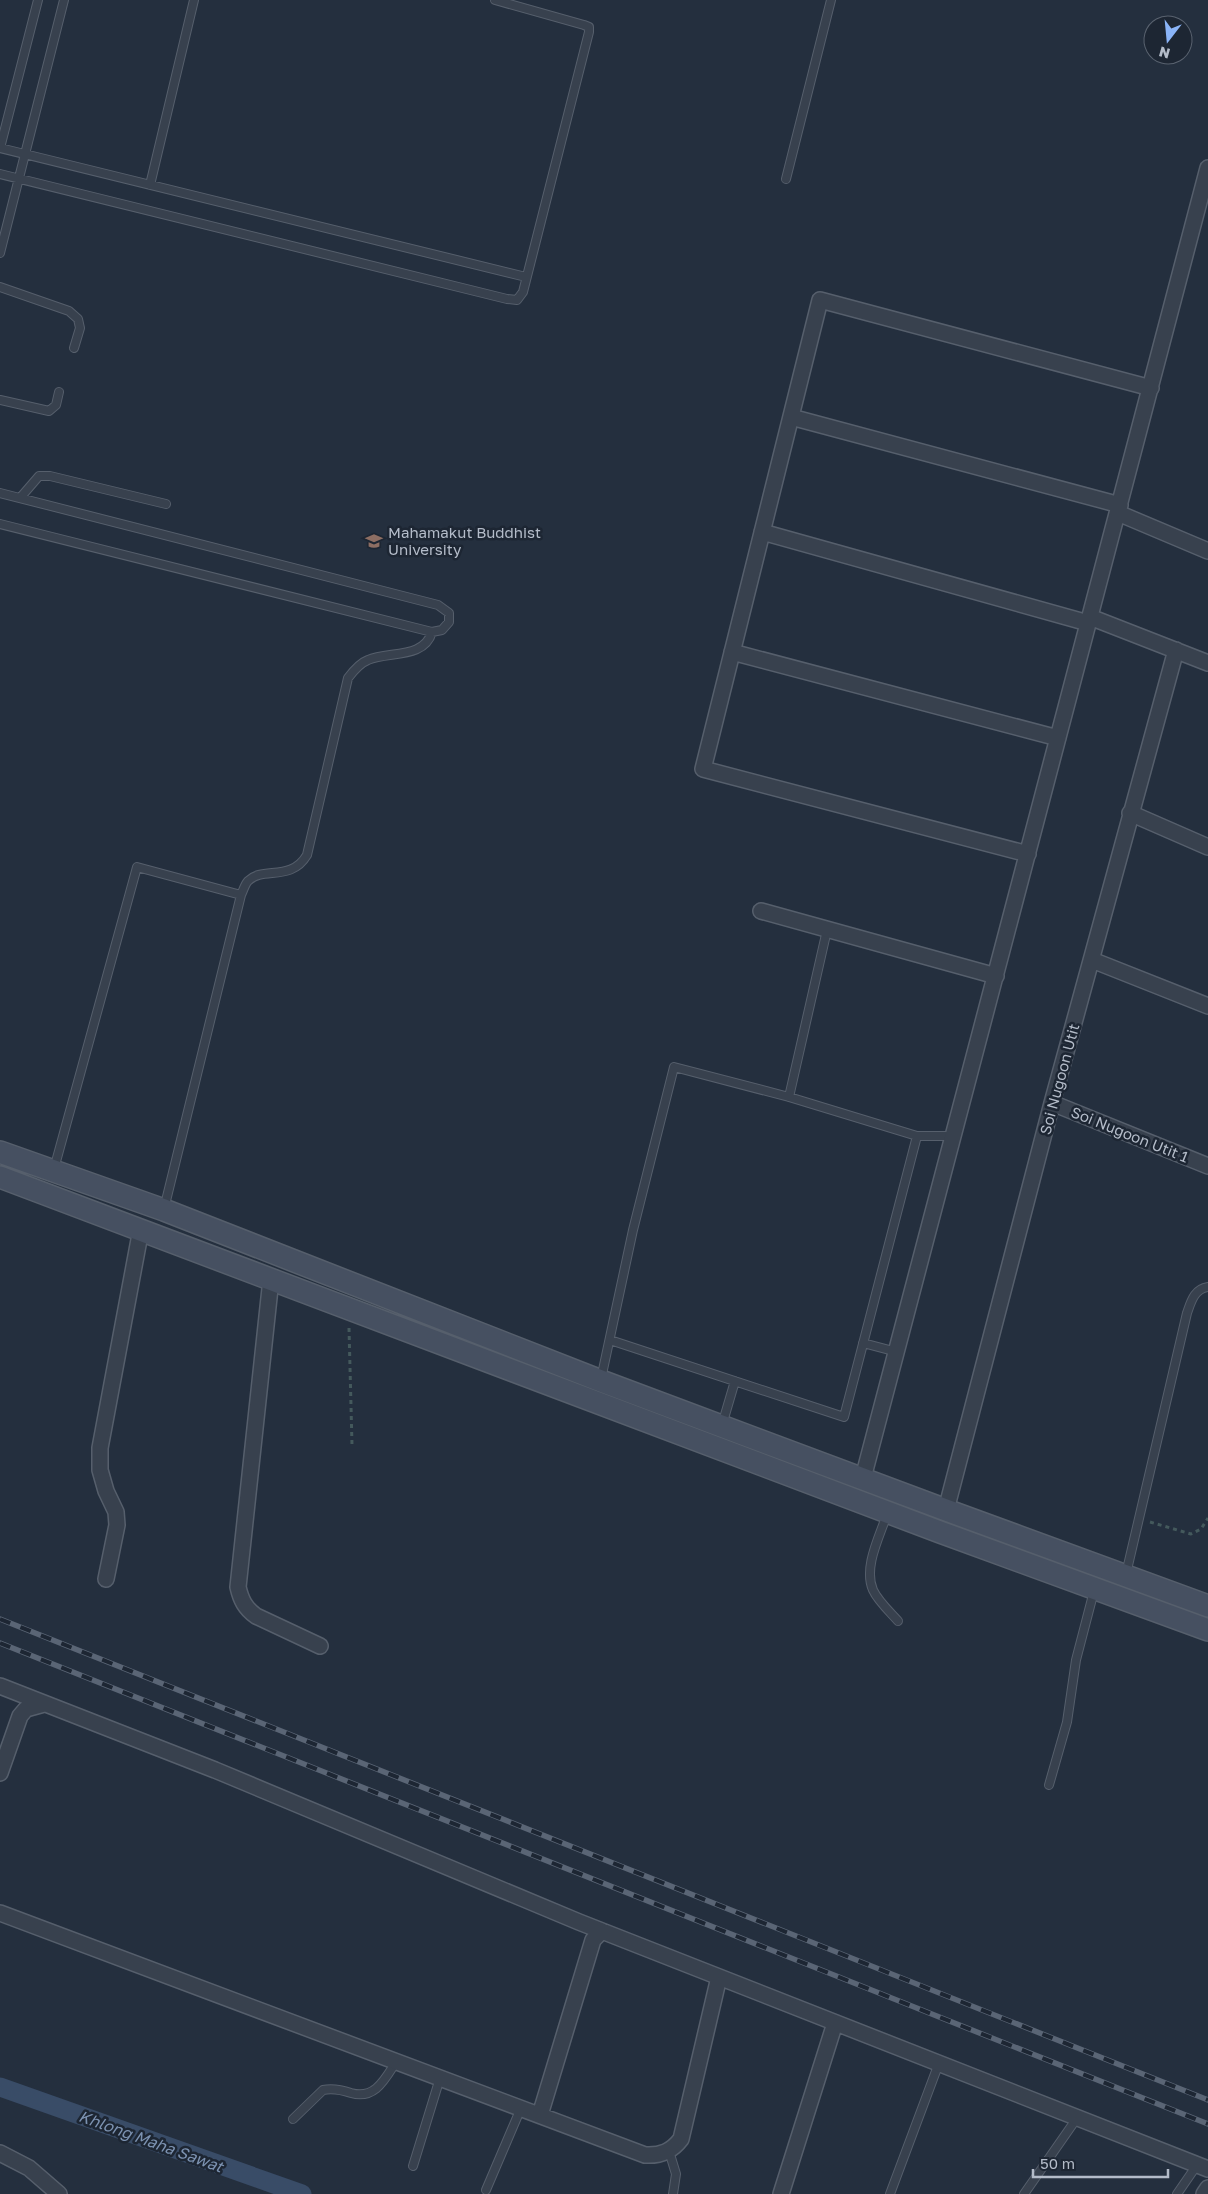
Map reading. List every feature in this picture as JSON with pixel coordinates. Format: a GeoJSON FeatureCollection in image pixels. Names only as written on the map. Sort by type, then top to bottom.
{"type":"FeatureCollection","features":[{"type":"Feature","properties":{"kind":"main road"},"geometry":{"type":"LineString","coordinates":[[0,1152],[164,1210],[601,1381],[1208,1606]]}},
{"type":"Feature","properties":{"kind":"main road"},"geometry":{"type":"LineString","coordinates":[[0,1177],[855,1500],[1208,1630]]}},
{"type":"Feature","properties":{"kind":"main road"},"geometry":{"type":"LineString","coordinates":[[855,1500],[863,1478]]}},
{"type":"Feature","properties":{"kind":"street"},"geometry":{"type":"LineString","coordinates":[[863,1478],[898,1352],[1208,168]]}},
{"type":"Feature","properties":{"kind":"street"},"geometry":{"type":"LineString","coordinates":[[1028,854],[703,769],[820,300],[1151,388]]}},
{"type":"Feature","properties":{"kind":"street"},"geometry":{"type":"LineString","coordinates":[[791,417],[1119,509],[1208,551]]}},
{"type":"Feature","properties":{"kind":"street"},"geometry":{"type":"LineString","coordinates":[[762,532],[1089,620],[1208,663]]}},
{"type":"Feature","properties":{"kind":"street","name":"Soi Nugoon Utit"},"geometry":{"type":"LineString","coordinates":[[946,1510],[1052,1103],[1176,650]]}},
{"type":"Feature","properties":{"kind":"street"},"geometry":{"type":"LineString","coordinates":[[732,652],[1058,738]]}},
{"type":"Feature","properties":{"kind":"street"},"geometry":{"type":"LineString","coordinates":[[1130,813],[1208,847]]}},
{"type":"Feature","properties":{"kind":"street"},"geometry":{"type":"LineString","coordinates":[[761,911],[996,976]]}},
{"type":"Feature","properties":{"kind":"street"},"geometry":{"type":"LineString","coordinates":[[1092,960],[1208,1006]]}},
{"type":"Feature","properties":{"kind":"street","name":"Soi Nugoon Utit 1"},"geometry":{"type":"LineString","coordinates":[[1052,1103],[1208,1166]]}},
{"type":"Feature","properties":{"kind":"street"},"geometry":{"type":"LineString","coordinates":[[106,1579],[117,1525],[116,1512],[106,1491],[100,1470],[100,1448],[140,1229]]}},
{"type":"Feature","properties":{"kind":"street"},"geometry":{"type":"LineString","coordinates":[[271,1279],[238,1587],[243,1603],[256,1616],[320,1646]]}},
{"type":"Feature","properties":{"kind":"street"},"geometry":{"type":"LineString","coordinates":[[0,1686],[215,1770],[602,1931],[1202,2167]]}},
{"type":"Feature","properties":{"kind":"street"},"geometry":{"type":"LineString","coordinates":[[0,1773],[20,1716],[26,1709],[44,1704]]}},
{"type":"Feature","properties":{"kind":"street"},"geometry":{"type":"LineString","coordinates":[[0,1913],[396,2062],[653,2155],[669,2151],[681,2139],[719,1977]]}},
{"type":"Feature","properties":{"kind":"street"},"geometry":{"type":"LineString","coordinates":[[540,2115],[593,1940],[602,1931]]}},
{"type":"Feature","properties":{"kind":"street"},"geometry":{"type":"LineString","coordinates":[[781,2194],[835,2023]]}},
{"type":"Feature","properties":{"kind":"street"},"geometry":{"type":"LineString","coordinates":[[0,2153],[29,2168],[59,2194]]}},
{"type":"Feature","properties":{"kind":"street"},"geometry":{"type":"LineString","coordinates":[[1204,2194],[1208,2188]]}},
{"type":"Feature","properties":{"kind":"lane"},"geometry":{"type":"LineString","coordinates":[[38,0],[0,148],[526,277]]}},
{"type":"Feature","properties":{"kind":"lane"},"geometry":{"type":"LineString","coordinates":[[0,253],[64,0]]}},
{"type":"Feature","properties":{"kind":"lane"},"geometry":{"type":"LineString","coordinates":[[150,185],[194,0]]}},
{"type":"Feature","properties":{"kind":"lane"},"geometry":{"type":"LineString","coordinates":[[0,174],[517,300],[523,292],[589,32],[588,27],[584,24],[495,0]]}},
{"type":"Feature","properties":{"kind":"lane"},"geometry":{"type":"LineString","coordinates":[[786,179],[831,0]]}},
{"type":"Feature","properties":{"kind":"lane"},"geometry":{"type":"LineString","coordinates":[[0,287],[68,312],[78,319],[80,328],[74,348]]}},
{"type":"Feature","properties":{"kind":"lane"},"geometry":{"type":"LineString","coordinates":[[0,400],[49,411],[56,406],[59,392]]}},
{"type":"Feature","properties":{"kind":"lane"},"geometry":{"type":"LineString","coordinates":[[20,498],[39,476],[50,476],[166,504]]}},
{"type":"Feature","properties":{"kind":"lane"},"geometry":{"type":"LineString","coordinates":[[0,493],[438,605],[449,613],[449,622],[442,630],[432,632],[0,524]]}},
{"type":"Feature","properties":{"kind":"lane"},"geometry":{"type":"LineString","coordinates":[[164,1210],[241,895],[247,882],[257,876],[278,874],[292,868],[303,862],[307,855],[348,678],[355,668],[368,659],[408,652],[424,645],[430,640],[432,632]]}},
{"type":"Feature","properties":{"kind":"lane"},"geometry":{"type":"LineString","coordinates":[[54,1171],[137,868],[241,895]]}},
{"type":"Feature","properties":{"kind":"lane"},"geometry":{"type":"LineString","coordinates":[[789,1097],[827,930]]}},
{"type":"Feature","properties":{"kind":"lane"},"geometry":{"type":"LineString","coordinates":[[601,1381],[633,1230],[674,1067],[789,1097],[917,1136],[954,1136]]}},
{"type":"Feature","properties":{"kind":"lane"},"geometry":{"type":"LineString","coordinates":[[610,1340],[844,1417],[917,1136]]}},
{"type":"Feature","properties":{"kind":"lane"},"geometry":{"type":"LineString","coordinates":[[1125,1576],[1140,1519],[1187,1313],[1193,1297],[1202,1288],[1208,1287]]}},
{"type":"Feature","properties":{"kind":"lane"},"geometry":{"type":"LineString","coordinates":[[863,1342],[898,1352]]}},
{"type":"Feature","properties":{"kind":"lane"},"geometry":{"type":"LineString","coordinates":[[722,1426],[735,1381]]}},
{"type":"Feature","properties":{"kind":"lane"},"geometry":{"type":"LineString","coordinates":[[888,1512],[870,1568],[869,1579],[874,1592],[898,1621]]}},
{"type":"Feature","properties":{"kind":"lane"},"geometry":{"type":"LineString","coordinates":[[1049,1785],[1066,1722],[1076,1660],[1095,1589]]}},
{"type":"Feature","properties":{"kind":"lane"},"geometry":{"type":"LineString","coordinates":[[293,2119],[324,2090],[330,2088],[357,2095],[373,2092],[381,2086],[396,2062]]}},
{"type":"Feature","properties":{"kind":"lane"},"geometry":{"type":"LineString","coordinates":[[890,2194],[938,2063]]}},
{"type":"Feature","properties":{"kind":"lane"},"geometry":{"type":"LineString","coordinates":[[413,2166],[440,2078]]}},
{"type":"Feature","properties":{"kind":"lane"},"geometry":{"type":"LineString","coordinates":[[486,2190],[521,2108]]}},
{"type":"Feature","properties":{"kind":"lane"},"geometry":{"type":"LineString","coordinates":[[1024,2194],[1077,2118]]}},
{"type":"Feature","properties":{"kind":"lane"},"geometry":{"type":"LineString","coordinates":[[669,2151],[676,2174],[673,2194]]}},
{"type":"Feature","properties":{"kind":"lane"},"geometry":{"type":"LineString","coordinates":[[1177,2194],[1202,2167]]}},
{"type":"Feature","properties":{"kind":"path"},"geometry":{"type":"LineString","coordinates":[[349,1308],[352,1445]]}},
{"type":"Feature","properties":{"kind":"path"},"geometry":{"type":"LineString","coordinates":[[1140,1519],[1191,1534],[1201,1529],[1208,1518]]}},
{"type":"Feature","properties":{"kind":"waterway","name":"Khlong Maha Sawat"},"geometry":{"type":"LineString","coordinates":[[0,2087],[302,2194]]}},
{"type":"Feature","properties":{"kind":"railway"},"geometry":{"type":"LineString","coordinates":[[0,1619],[1208,2100]]}},
{"type":"Feature","properties":{"kind":"railway"},"geometry":{"type":"LineString","coordinates":[[0,1643],[1208,2124]]}},
{"type":"Feature","properties":{"kind":"place","name":"Mahamakut Buddhist University"},"geometry":{"type":"Point","coordinates":[374,541]}}]}
